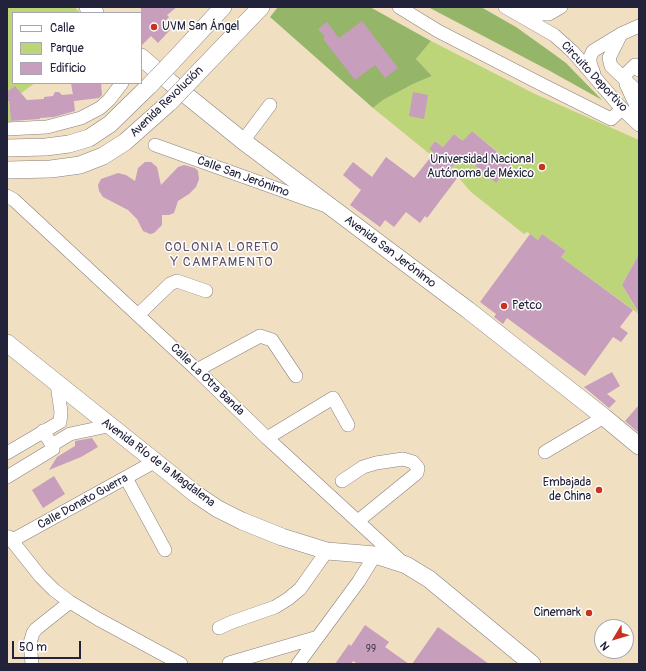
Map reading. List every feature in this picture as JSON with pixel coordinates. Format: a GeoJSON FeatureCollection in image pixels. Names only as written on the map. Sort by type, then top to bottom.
{"type":"FeatureCollection","features":[{"type":"Feature","properties":{"kind":"main road","name":"Avenida Revolución"},"geometry":{"type":"LineString","coordinates":[[7,148],[46,147],[69,144],[89,138],[110,124],[136,99],[223,7]]}},
{"type":"Feature","properties":{"kind":"main road","name":"Avenida Revolución"},"geometry":{"type":"LineString","coordinates":[[7,170],[51,169],[80,165],[103,156],[126,142],[170,102],[261,7]]}},
{"type":"Feature","properties":{"kind":"main road","name":"Avenida San Jerónimo"},"geometry":{"type":"LineString","coordinates":[[142,58],[243,142],[468,310],[639,446]]}},
{"type":"Feature","properties":{"kind":"main road"},"geometry":{"type":"LineString","coordinates":[[136,99],[153,118]]}},
{"type":"Feature","properties":{"kind":"main road"},"geometry":{"type":"LineString","coordinates":[[110,124],[126,142]]}},
{"type":"Feature","properties":{"kind":"main road","name":"Avenida Río de la Magdalena"},"geometry":{"type":"LineString","coordinates":[[7,343],[108,426],[197,495],[242,521],[327,551],[375,555],[406,566],[429,579],[532,664]]}},
{"type":"Feature","properties":{"kind":"street"},"geometry":{"type":"LineString","coordinates":[[399,7],[438,31],[611,119],[622,109]]}},
{"type":"Feature","properties":{"kind":"street"},"geometry":{"type":"LineString","coordinates":[[509,9],[549,14],[561,7]]}},
{"type":"Feature","properties":{"kind":"street","name":"Circuito Deportivo"},"geometry":{"type":"LineString","coordinates":[[509,9],[554,35],[573,52],[622,109],[639,125]]}},
{"type":"Feature","properties":{"kind":"street"},"geometry":{"type":"LineString","coordinates":[[594,76],[590,63],[590,57],[593,51],[620,34],[639,26]]}},
{"type":"Feature","properties":{"kind":"street"},"geometry":{"type":"LineString","coordinates":[[620,34],[609,58],[611,66],[639,93]]}},
{"type":"Feature","properties":{"kind":"street"},"geometry":{"type":"LineString","coordinates":[[623,77],[635,65],[639,70]]}},
{"type":"Feature","properties":{"kind":"street"},"geometry":{"type":"LineString","coordinates":[[623,77],[639,112]]}},
{"type":"Feature","properties":{"kind":"street"},"geometry":{"type":"LineString","coordinates":[[7,129],[47,127],[81,118],[100,108],[121,84]]}},
{"type":"Feature","properties":{"kind":"street"},"geometry":{"type":"LineString","coordinates":[[243,142],[270,105]]}},
{"type":"Feature","properties":{"kind":"street","name":"Calle San Jerónimo"},"geometry":{"type":"LineString","coordinates":[[155,145],[331,208]]}},
{"type":"Feature","properties":{"kind":"street","name":"Calle La Otra Banda"},"geometry":{"type":"LineString","coordinates":[[9,200],[138,315],[267,438],[406,566]]}},
{"type":"Feature","properties":{"kind":"street"},"geometry":{"type":"LineString","coordinates":[[138,315],[170,284],[177,281],[206,291]]}},
{"type":"Feature","properties":{"kind":"street"},"geometry":{"type":"LineString","coordinates":[[197,370],[260,336],[272,340],[296,376]]}},
{"type":"Feature","properties":{"kind":"street"},"geometry":{"type":"LineString","coordinates":[[7,453],[60,422],[61,412],[57,384]]}},
{"type":"Feature","properties":{"kind":"street"},"geometry":{"type":"LineString","coordinates":[[267,438],[333,398],[348,425]]}},
{"type":"Feature","properties":{"kind":"street"},"geometry":{"type":"LineString","coordinates":[[545,452],[604,417]]}},
{"type":"Feature","properties":{"kind":"street"},"geometry":{"type":"LineString","coordinates":[[52,444],[70,434],[108,426]]}},
{"type":"Feature","properties":{"kind":"street"},"geometry":{"type":"LineString","coordinates":[[7,477],[53,449],[52,444],[44,431]]}},
{"type":"Feature","properties":{"kind":"street"},"geometry":{"type":"LineString","coordinates":[[342,481],[363,467],[376,463],[403,459],[414,462],[418,468],[417,474],[358,521]]}},
{"type":"Feature","properties":{"kind":"street","name":"Calle Donato Guerra"},"geometry":{"type":"LineString","coordinates":[[9,539],[154,462]]}},
{"type":"Feature","properties":{"kind":"street"},"geometry":{"type":"LineString","coordinates":[[126,478],[165,550]]}},
{"type":"Feature","properties":{"kind":"street"},"geometry":{"type":"LineString","coordinates":[[9,539],[40,576],[54,590],[70,602],[181,664]]}},
{"type":"Feature","properties":{"kind":"street"},"geometry":{"type":"LineString","coordinates":[[219,628],[275,607],[288,599],[300,589],[327,551]]}},
{"type":"Feature","properties":{"kind":"street"},"geometry":{"type":"LineString","coordinates":[[298,664],[359,581],[375,555]]}},
{"type":"Feature","properties":{"kind":"street"},"geometry":{"type":"LineString","coordinates":[[32,664],[30,643],[33,633],[70,602]]}},
{"type":"Feature","properties":{"kind":"street"},"geometry":{"type":"LineString","coordinates":[[229,663],[318,637]]}},
{"type":"Feature","properties":{"kind":"green space"},"geometry":{"type":"Polygon","coordinates":[[[7,7],[74,7],[80,12],[12,12],[12,84],[34,84],[9,102],[7,98],[7,7]]]}},
{"type":"Feature","properties":{"kind":"green space"},"geometry":{"type":"Polygon","coordinates":[[[278,7],[370,7],[431,41],[416,59],[432,76],[383,100],[373,108],[270,17],[278,7]]]}},
{"type":"Feature","properties":{"kind":"green space"},"geometry":{"type":"Polygon","coordinates":[[[428,7],[481,7],[516,27],[566,63],[602,100],[550,71],[428,7]]]}},
{"type":"Feature","properties":{"kind":"green space"},"geometry":{"type":"Polygon","coordinates":[[[431,41],[535,94],[639,140],[639,254],[622,285],[639,314],[561,257],[566,251],[542,234],[538,240],[527,232],[524,234],[471,192],[458,177],[373,108],[383,100],[432,76],[416,59],[431,41]],[[472,131],[456,150],[496,183],[512,163],[472,131]],[[454,134],[443,147],[435,141],[429,149],[452,168],[458,160],[450,153],[461,139],[454,134]]]}},
{"type":"Feature","properties":{"kind":"green space"},"geometry":{"type":"Polygon","coordinates":[[[9,102],[12,126],[7,126],[7,103],[9,102]]]}},
{"type":"Feature","properties":{"kind":"building","name":"UVM San Ángel"},"geometry":{"type":"Polygon","coordinates":[[[141,7],[177,7],[167,15],[169,17],[163,23],[170,30],[158,43],[151,36],[142,45],[141,7]]]}},
{"type":"Feature","properties":{"kind":"building"},"geometry":{"type":"Polygon","coordinates":[[[362,21],[398,68],[385,78],[375,65],[355,80],[323,39],[325,37],[318,29],[327,22],[339,38],[362,21]]]}},
{"type":"Feature","properties":{"kind":"building"},"geometry":{"type":"Polygon","coordinates":[[[71,84],[101,84],[102,95],[99,98],[74,101],[71,84]]]}},
{"type":"Feature","properties":{"kind":"building"},"geometry":{"type":"Polygon","coordinates":[[[15,86],[27,100],[44,99],[44,97],[53,96],[55,92],[59,92],[62,95],[73,94],[75,111],[54,117],[11,121],[9,101],[7,102],[7,92],[15,86]]]}},
{"type":"Feature","properties":{"kind":"building"},"geometry":{"type":"Polygon","coordinates":[[[413,92],[428,95],[424,119],[409,116],[413,92]]]}},
{"type":"Feature","properties":{"kind":"building"},"geometry":{"type":"Polygon","coordinates":[[[472,131],[512,164],[496,183],[462,155],[449,171],[458,177],[427,218],[425,216],[420,223],[406,212],[394,227],[385,220],[380,227],[350,205],[361,190],[343,175],[353,162],[372,177],[386,157],[414,178],[434,153],[429,149],[435,141],[443,147],[454,134],[463,141],[472,131]]]}},
{"type":"Feature","properties":{"kind":"building"},"geometry":{"type":"Polygon","coordinates":[[[145,162],[151,162],[157,167],[161,185],[178,167],[184,165],[195,168],[198,171],[199,179],[196,187],[189,194],[178,201],[174,213],[162,215],[162,225],[154,233],[150,234],[143,231],[137,219],[128,210],[103,197],[99,191],[98,185],[101,179],[118,173],[126,175],[135,181],[138,168],[145,162]]]}},
{"type":"Feature","properties":{"kind":"building"},"geometry":{"type":"Polygon","coordinates":[[[530,234],[538,240],[542,234],[566,251],[561,257],[633,310],[620,327],[628,333],[621,342],[613,337],[585,376],[507,318],[503,324],[494,317],[496,314],[480,302],[530,234]]]}},
{"type":"Feature","properties":{"kind":"building"},"geometry":{"type":"Polygon","coordinates":[[[639,254],[639,313],[622,285],[639,254]]]}},
{"type":"Feature","properties":{"kind":"building"},"geometry":{"type":"Polygon","coordinates":[[[612,372],[620,386],[607,394],[616,401],[609,408],[584,387],[612,372]]]}},
{"type":"Feature","properties":{"kind":"building"},"geometry":{"type":"Polygon","coordinates":[[[639,405],[639,433],[625,421],[639,405]]]}},
{"type":"Feature","properties":{"kind":"building"},"geometry":{"type":"Polygon","coordinates":[[[92,438],[98,447],[81,457],[49,470],[57,457],[75,446],[75,441],[92,438]]]}},
{"type":"Feature","properties":{"kind":"building"},"geometry":{"type":"Polygon","coordinates":[[[54,476],[65,494],[43,508],[32,490],[54,476]]]}},
{"type":"Feature","properties":{"kind":"building"},"geometry":{"type":"Polygon","coordinates":[[[365,625],[389,642],[385,647],[409,664],[358,664],[353,661],[351,664],[335,664],[349,644],[351,646],[365,625]]]}},
{"type":"Feature","properties":{"kind":"building"},"geometry":{"type":"Polygon","coordinates":[[[438,627],[489,664],[412,664],[438,627]]]}},
{"type":"Feature","properties":{"kind":"place","name":"UVM San Ángel"},"geometry":{"type":"Point","coordinates":[154,27]}},
{"type":"Feature","properties":{"kind":"place","name":"Universidad Nacional Autónoma de México"},"geometry":{"type":"Point","coordinates":[542,167]}},
{"type":"Feature","properties":{"kind":"place","name":"Petco"},"geometry":{"type":"Point","coordinates":[504,306]}},
{"type":"Feature","properties":{"kind":"place","name":"Embajada de China"},"geometry":{"type":"Point","coordinates":[599,490]}},
{"type":"Feature","properties":{"kind":"place","name":"Cinemark"},"geometry":{"type":"Point","coordinates":[589,613]}},
{"type":"Feature","properties":{"kind":"district","name":"COLONIA LORETO Y CAMPAMENTO"},"geometry":{"type":"Point","coordinates":[222,256]}}]}
